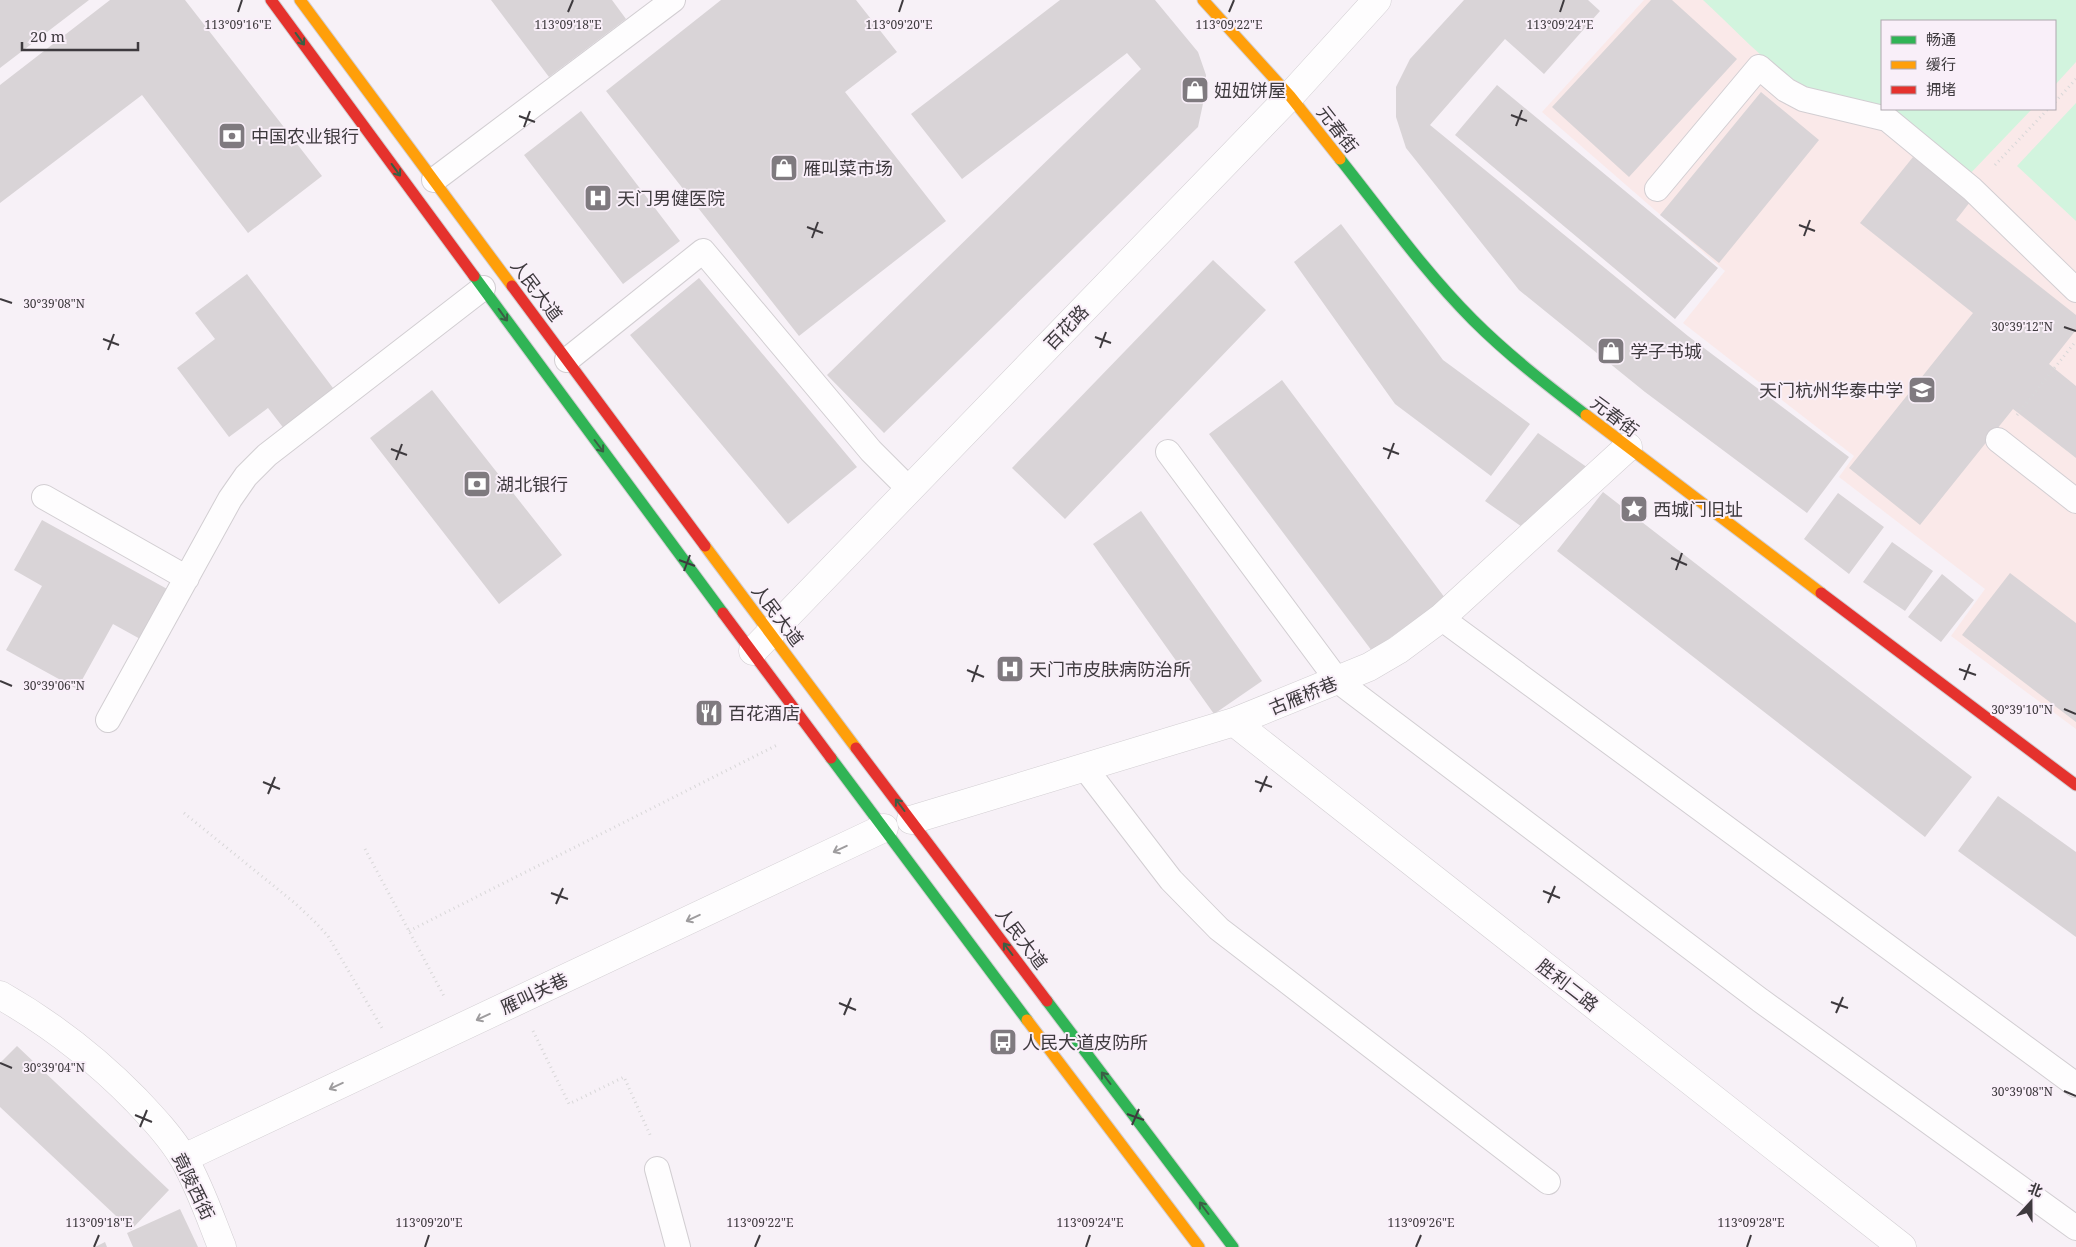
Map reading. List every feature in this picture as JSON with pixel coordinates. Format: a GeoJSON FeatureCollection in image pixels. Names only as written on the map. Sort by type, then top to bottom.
{"type":"FeatureCollection","features":[{"type":"Feature","properties":{"kind":"main road","name":"人民大道"},"geometry":{"type":"LineString","coordinates":[[271,0],[483,288],[761,642],[911,820],[1233,1247]]}},
{"type":"Feature","properties":{"kind":"main road","name":"人民大道"},"geometry":{"type":"LineString","coordinates":[[300,0],[567,360],[761,642],[810,728],[1096,1113],[1199,1247]]}},
{"type":"Feature","properties":{"kind":"main road","name":"元春街"},"geometry":{"type":"LineString","coordinates":[[1203,0],[1290,96],[1391,224],[1472,319],[1540,380],[2076,785]]}},
{"type":"Feature","properties":{"kind":"street","name":"百花路"},"geometry":{"type":"LineString","coordinates":[[761,642],[1290,96],[1377,0]]}},
{"type":"Feature","properties":{"kind":"street","name":"古雁桥巷"},"geometry":{"type":"LineString","coordinates":[[911,820],[1234,722],[1338,681],[1369,666],[1398,650],[1441,618],[1628,447]]}},
{"type":"Feature","properties":{"kind":"street","name":"胜利二路"},"geometry":{"type":"LineString","coordinates":[[1234,722],[1902,1247]]}},
{"type":"Feature","properties":{"kind":"street","name":"雁叫关巷"},"geometry":{"type":"LineString","coordinates":[[184,1158],[884,828]]}},
{"type":"Feature","properties":{"kind":"street","name":"竟陵西街"},"geometry":{"type":"LineString","coordinates":[[0,995],[31,1013],[72,1042],[112,1076],[154,1119],[184,1158],[200,1191],[222,1247]]}},
{"type":"Feature","properties":{"kind":"lane"},"geometry":{"type":"LineString","coordinates":[[434,180],[673,0]]}},
{"type":"Feature","properties":{"kind":"lane"},"geometry":{"type":"LineString","coordinates":[[1657,189],[1760,67],[1786,90],[1803,99],[1887,119],[1972,189],[2076,290]]}},
{"type":"Feature","properties":{"kind":"lane"},"geometry":{"type":"LineString","coordinates":[[567,360],[703,251],[871,451],[909,489]]}},
{"type":"Feature","properties":{"kind":"lane"},"geometry":{"type":"LineString","coordinates":[[108,720],[230,499],[246,476],[267,455],[483,288]]}},
{"type":"Feature","properties":{"kind":"lane"},"geometry":{"type":"LineString","coordinates":[[1998,440],[2076,501]]}},
{"type":"Feature","properties":{"kind":"lane"},"geometry":{"type":"LineString","coordinates":[[1168,452],[1338,681],[1760,1000],[2076,1228]]}},
{"type":"Feature","properties":{"kind":"lane"},"geometry":{"type":"LineString","coordinates":[[44,497],[187,578]]}},
{"type":"Feature","properties":{"kind":"lane"},"geometry":{"type":"LineString","coordinates":[[1441,618],[2076,1085]]}},
{"type":"Feature","properties":{"kind":"lane"},"geometry":{"type":"LineString","coordinates":[[1085,768],[1171,880],[1219,930],[1548,1182]]}},
{"type":"Feature","properties":{"kind":"lane"},"geometry":{"type":"LineString","coordinates":[[657,1169],[678,1247]]}},
{"type":"Feature","properties":{"kind":"path"},"geometry":{"type":"LineString","coordinates":[[2056,101],[2076,79]]}},
{"type":"Feature","properties":{"kind":"path"},"geometry":{"type":"LineString","coordinates":[[1972,189],[2047,110]]}},
{"type":"Feature","properties":{"kind":"path"},"geometry":{"type":"LineString","coordinates":[[1998,440],[2076,341]]}},
{"type":"Feature","properties":{"kind":"path"},"geometry":{"type":"LineString","coordinates":[[409,931],[810,728]]}},
{"type":"Feature","properties":{"kind":"path"},"geometry":{"type":"LineString","coordinates":[[184,813],[296,904],[328,936],[399,1056]]}},
{"type":"Feature","properties":{"kind":"path"},"geometry":{"type":"LineString","coordinates":[[366,849],[460,1028]]}},
{"type":"Feature","properties":{"kind":"path"},"geometry":{"type":"LineString","coordinates":[[518,1001],[569,1104],[624,1077],[656,1150],[657,1169]]}},
{"type":"Feature","properties":{"kind":"shaded area","name":"天门杭州华泰中学"},"geometry":{"type":"Polygon","coordinates":[[[1644,0],[2076,0],[2076,729],[1951,636],[1985,589],[1839,477],[1854,456],[1683,323],[1725,271],[1542,112],[1644,0]]]}},
{"type":"Feature","properties":{"kind":"green space"},"geometry":{"type":"Polygon","coordinates":[[[1703,0],[2076,0],[2076,62],[2056,84],[2056,20],[1881,20],[1881,108],[1825,94],[1809,88],[1780,70],[1753,48],[1703,0]]]}},
{"type":"Feature","properties":{"kind":"green space"},"geometry":{"type":"Polygon","coordinates":[[[2076,103],[2076,221],[2017,166],[2076,103]]]}},
{"type":"Feature","properties":{"kind":"green space"},"geometry":{"type":"Polygon","coordinates":[[[1888,110],[2031,110],[1966,178],[1888,110]]]}},
{"type":"Feature","properties":{"kind":"building"},"geometry":{"type":"Polygon","coordinates":[[[0,0],[89,0],[0,68],[0,0]]]}},
{"type":"Feature","properties":{"kind":"building","name":"中国农业银行"},"geometry":{"type":"Polygon","coordinates":[[[110,0],[185,0],[322,176],[248,233],[142,95],[0,203],[0,85],[110,0]]]}},
{"type":"Feature","properties":{"kind":"building"},"geometry":{"type":"Polygon","coordinates":[[[491,0],[612,0],[626,19],[549,77],[491,0]]]}},
{"type":"Feature","properties":{"kind":"building","name":"雁叫菜市场"},"geometry":{"type":"Polygon","coordinates":[[[721,0],[856,0],[897,52],[845,92],[946,221],[799,336],[606,91],[721,0]]]}},
{"type":"Feature","properties":{"kind":"building"},"geometry":{"type":"Polygon","coordinates":[[[1060,0],[1155,0],[1198,52],[1206,75],[1204,99],[1198,127],[884,433],[827,375],[1141,69],[1127,53],[962,179],[911,114],[1060,0]]]}},
{"type":"Feature","properties":{"kind":"building"},"geometry":{"type":"Polygon","coordinates":[[[1464,0],[1588,0],[1600,11],[1544,74],[1505,39],[1430,125],[1688,336],[1849,457],[1807,513],[1645,392],[1519,290],[1406,148],[1396,117],[1396,87],[1410,59],[1464,0]]]}},
{"type":"Feature","properties":{"kind":"building"},"geometry":{"type":"Polygon","coordinates":[[[1651,0],[1672,0],[1737,59],[1629,177],[1552,107],[1651,0]]]}},
{"type":"Feature","properties":{"kind":"building"},"geometry":{"type":"Polygon","coordinates":[[[1497,85],[1718,268],[1675,319],[1455,135],[1497,85]]]}},
{"type":"Feature","properties":{"kind":"building"},"geometry":{"type":"Polygon","coordinates":[[[1761,92],[1819,140],[1719,263],[1660,215],[1761,92]]]}},
{"type":"Feature","properties":{"kind":"building"},"geometry":{"type":"Polygon","coordinates":[[[581,111],[680,241],[623,284],[524,155],[581,111]]]}},
{"type":"Feature","properties":{"kind":"building"},"geometry":{"type":"Polygon","coordinates":[[[1913,157],[1970,202],[1956,220],[2076,315],[2076,330],[2049,364],[2076,386],[2076,458],[2013,409],[1920,525],[1849,468],[1973,313],[1860,223],[1913,157]]]}},
{"type":"Feature","properties":{"kind":"building"},"geometry":{"type":"Polygon","coordinates":[[[1341,224],[1443,360],[1530,424],[1491,476],[1395,404],[1294,262],[1341,224]]]}},
{"type":"Feature","properties":{"kind":"building"},"geometry":{"type":"Polygon","coordinates":[[[1213,260],[1266,310],[1065,519],[1012,468],[1213,260]]]}},
{"type":"Feature","properties":{"kind":"building"},"geometry":{"type":"Polygon","coordinates":[[[247,274],[336,392],[285,430],[268,408],[229,437],[177,368],[215,339],[195,313],[247,274]]]}},
{"type":"Feature","properties":{"kind":"building"},"geometry":{"type":"Polygon","coordinates":[[[699,278],[857,467],[788,524],[630,335],[699,278]]]}},
{"type":"Feature","properties":{"kind":"building"},"geometry":{"type":"Polygon","coordinates":[[[1282,380],[1445,598],[1372,651],[1209,434],[1282,380]]]}},
{"type":"Feature","properties":{"kind":"building"},"geometry":{"type":"Polygon","coordinates":[[[432,390],[562,555],[499,604],[370,438],[432,390]]]}},
{"type":"Feature","properties":{"kind":"building"},"geometry":{"type":"Polygon","coordinates":[[[1538,433],[1591,470],[1525,529],[1485,501],[1538,433]]]}},
{"type":"Feature","properties":{"kind":"building"},"geometry":{"type":"Polygon","coordinates":[[[1603,492],[1972,777],[1925,837],[1557,551],[1603,492]]]}},
{"type":"Feature","properties":{"kind":"building"},"geometry":{"type":"Polygon","coordinates":[[[1838,493],[1884,527],[1849,574],[1804,539],[1838,493]]]}},
{"type":"Feature","properties":{"kind":"building"},"geometry":{"type":"Polygon","coordinates":[[[1141,511],[1262,681],[1214,714],[1093,544],[1141,511]]]}},
{"type":"Feature","properties":{"kind":"building"},"geometry":{"type":"Polygon","coordinates":[[[42,520],[169,590],[142,640],[113,624],[77,689],[6,650],[42,586],[14,570],[42,520]]]}},
{"type":"Feature","properties":{"kind":"building"},"geometry":{"type":"Polygon","coordinates":[[[1892,542],[1933,571],[1905,611],[1863,582],[1892,542]]]}},
{"type":"Feature","properties":{"kind":"building"},"geometry":{"type":"Polygon","coordinates":[[[2010,573],[2076,623],[2076,722],[1962,635],[2010,573]]]}},
{"type":"Feature","properties":{"kind":"building"},"geometry":{"type":"Polygon","coordinates":[[[1942,574],[1974,600],[1941,642],[1908,617],[1942,574]]]}},
{"type":"Feature","properties":{"kind":"building"},"geometry":{"type":"Polygon","coordinates":[[[1998,796],[2076,852],[2076,937],[1958,851],[1998,796]]]}},
{"type":"Feature","properties":{"kind":"building"},"geometry":{"type":"Polygon","coordinates":[[[17,1046],[169,1190],[131,1230],[0,1107],[0,1063],[17,1046]]]}},
{"type":"Feature","properties":{"kind":"building"},"geometry":{"type":"Polygon","coordinates":[[[180,1209],[198,1247],[133,1247],[127,1233],[180,1209]]]}},
{"type":"Feature","properties":{"kind":"building"},"geometry":{"type":"Polygon","coordinates":[[[105,1242],[107,1247],[95,1247],[105,1242]]]}},
{"type":"Feature","properties":{"kind":"traffic: fast"},"geometry":{"type":"LineString","coordinates":[[1340,159],[1421,262],[1473,320],[1514,358],[1586,415]]}},
{"type":"Feature","properties":{"kind":"traffic: fast"},"geometry":{"type":"LineString","coordinates":[[474,276],[723,613]]}},
{"type":"Feature","properties":{"kind":"traffic: fast"},"geometry":{"type":"LineString","coordinates":[[831,758],[1027,1020]]}},
{"type":"Feature","properties":{"kind":"traffic: fast"},"geometry":{"type":"LineString","coordinates":[[1047,1001],[1233,1247]]}},
{"type":"Feature","properties":{"kind":"traffic: slow"},"geometry":{"type":"LineString","coordinates":[[300,0],[512,286]]}},
{"type":"Feature","properties":{"kind":"traffic: slow"},"geometry":{"type":"LineString","coordinates":[[1203,0],[1290,96],[1340,159]]}},
{"type":"Feature","properties":{"kind":"traffic: slow"},"geometry":{"type":"LineString","coordinates":[[1586,415],[1821,593]]}},
{"type":"Feature","properties":{"kind":"traffic: slow"},"geometry":{"type":"LineString","coordinates":[[705,546],[856,748]]}},
{"type":"Feature","properties":{"kind":"traffic: slow"},"geometry":{"type":"LineString","coordinates":[[1027,1020],[1199,1247]]}},
{"type":"Feature","properties":{"kind":"traffic: jam"},"geometry":{"type":"LineString","coordinates":[[271,0],[474,276]]}},
{"type":"Feature","properties":{"kind":"traffic: jam"},"geometry":{"type":"LineString","coordinates":[[512,286],[705,546]]}},
{"type":"Feature","properties":{"kind":"traffic: jam"},"geometry":{"type":"LineString","coordinates":[[1821,593],[2076,785]]}},
{"type":"Feature","properties":{"kind":"traffic: jam"},"geometry":{"type":"LineString","coordinates":[[723,613],[831,758]]}},
{"type":"Feature","properties":{"kind":"traffic: jam"},"geometry":{"type":"LineString","coordinates":[[856,748],[1047,1001]]}},
{"type":"Feature","properties":{"kind":"place","name":"妞妞饼屋"},"geometry":{"type":"Point","coordinates":[1195,90]}},
{"type":"Feature","properties":{"kind":"place","name":"中国农业银行"},"geometry":{"type":"Point","coordinates":[232,136]}},
{"type":"Feature","properties":{"kind":"place","name":"雁叫菜市场"},"geometry":{"type":"Point","coordinates":[784,168]}},
{"type":"Feature","properties":{"kind":"place","name":"天门男健医院"},"geometry":{"type":"Point","coordinates":[598,198]}},
{"type":"Feature","properties":{"kind":"place","name":"学子书城"},"geometry":{"type":"Point","coordinates":[1611,351]}},
{"type":"Feature","properties":{"kind":"place","name":"天门杭州华泰中学"},"geometry":{"type":"Point","coordinates":[1922,390]}},
{"type":"Feature","properties":{"kind":"place","name":"湖北银行"},"geometry":{"type":"Point","coordinates":[477,484]}},
{"type":"Feature","properties":{"kind":"place","name":"西城门旧址"},"geometry":{"type":"Point","coordinates":[1634,509]}},
{"type":"Feature","properties":{"kind":"place","name":"天门市皮肤病防治所"},"geometry":{"type":"Point","coordinates":[1010,669]}},
{"type":"Feature","properties":{"kind":"place","name":"百花酒店"},"geometry":{"type":"Point","coordinates":[709,713]}},
{"type":"Feature","properties":{"kind":"place","name":"人民大道皮防所"},"geometry":{"type":"Point","coordinates":[1003,1042]}}]}
